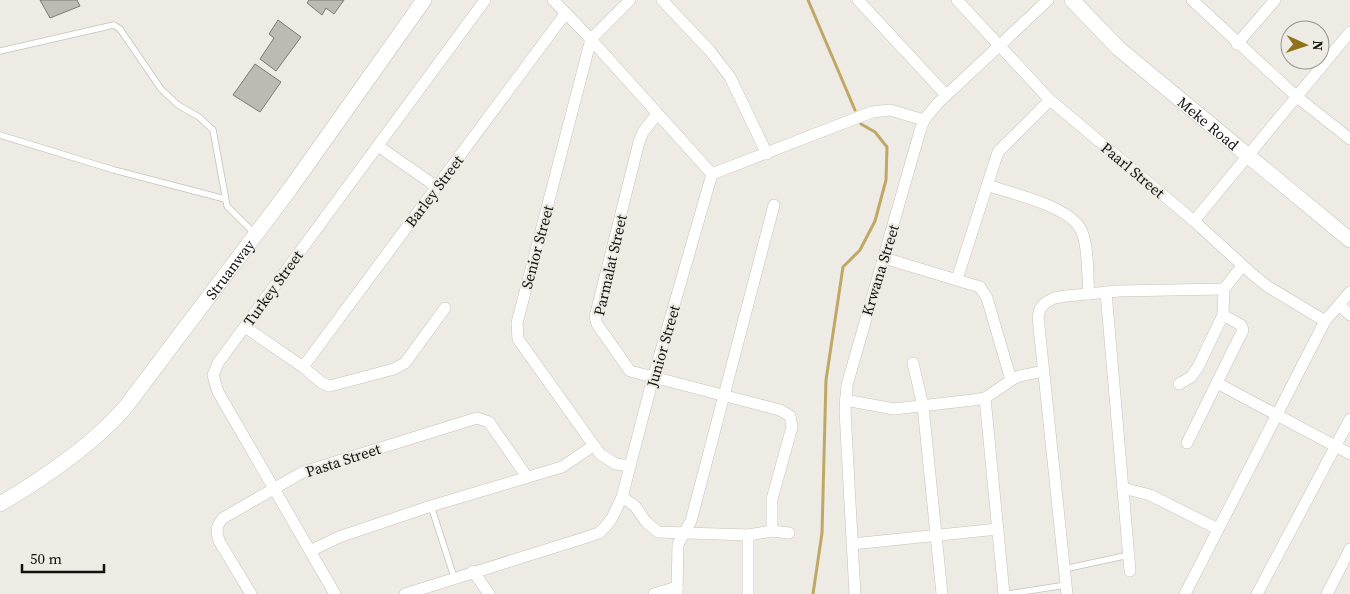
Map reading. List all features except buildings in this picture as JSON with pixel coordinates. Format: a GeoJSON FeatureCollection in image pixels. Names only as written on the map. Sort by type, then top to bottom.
{"type":"FeatureCollection","features":[{"type":"Feature","properties":{"kind":"street","name":"Struanway"},"geometry":{"type":"LineString","coordinates":[[0,504],[70,458],[115,419],[152,374],[256,234],[424,0]]}},
{"type":"Feature","properties":{"kind":"street","name":"Turkey Street"},"geometry":{"type":"LineString","coordinates":[[335,594],[273,490],[216,388],[213,375],[218,363],[485,0]]}},
{"type":"Feature","properties":{"kind":"street"},"geometry":{"type":"LineString","coordinates":[[553,0],[591,39],[712,174],[767,154],[840,122],[872,112],[890,110],[924,120]]}},
{"type":"Feature","properties":{"kind":"street"},"geometry":{"type":"LineString","coordinates":[[591,39],[630,0]]}},
{"type":"Feature","properties":{"kind":"street"},"geometry":{"type":"LineString","coordinates":[[662,0],[710,51],[730,78],[767,154]]}},
{"type":"Feature","properties":{"kind":"street"},"geometry":{"type":"LineString","coordinates":[[858,0],[946,95]]}},
{"type":"Feature","properties":{"kind":"street","name":"Paarl Street"},"geometry":{"type":"LineString","coordinates":[[957,0],[1050,100],[1194,221],[1242,266],[1267,286],[1325,321]]}},
{"type":"Feature","properties":{"kind":"street","name":"Krwana Street"},"geometry":{"type":"LineString","coordinates":[[855,594],[845,400],[847,385],[924,120],[946,95],[1048,0]]}},
{"type":"Feature","properties":{"kind":"street","name":"Meke Road"},"geometry":{"type":"LineString","coordinates":[[1072,0],[1118,48],[1350,240]]}},
{"type":"Feature","properties":{"kind":"street"},"geometry":{"type":"LineString","coordinates":[[1192,0],[1237,44],[1297,97],[1350,139]]}},
{"type":"Feature","properties":{"kind":"street"},"geometry":{"type":"LineString","coordinates":[[1237,44],[1275,0]]}},
{"type":"Feature","properties":{"kind":"street","name":"Barley Street"},"geometry":{"type":"LineString","coordinates":[[303,367],[565,14]]}},
{"type":"Feature","properties":{"kind":"street"},"geometry":{"type":"LineString","coordinates":[[1194,221],[1350,32]]}},
{"type":"Feature","properties":{"kind":"street","name":"Senior Street"},"geometry":{"type":"LineString","coordinates":[[591,39],[516,323],[516,333],[518,339],[593,446],[606,460],[630,466]]}},
{"type":"Feature","properties":{"kind":"street"},"geometry":{"type":"LineString","coordinates":[[957,279],[998,152],[1050,100]]}},
{"type":"Feature","properties":{"kind":"street","name":"Parmalat Street"},"geometry":{"type":"LineString","coordinates":[[657,114],[643,132],[639,142],[595,317],[627,368],[636,373],[787,413],[790,416],[792,427],[772,499],[772,531]]}},
{"type":"Feature","properties":{"kind":"street"},"geometry":{"type":"LineString","coordinates":[[378,146],[437,187]]}},
{"type":"Feature","properties":{"kind":"street","name":"Junior Street"},"geometry":{"type":"LineString","coordinates":[[405,594],[454,577],[599,533],[612,518],[622,497],[653,378],[712,174]]}},
{"type":"Feature","properties":{"kind":"street"},"geometry":{"type":"LineString","coordinates":[[987,185],[1055,209],[1070,217],[1078,225],[1084,240],[1089,294]]}},
{"type":"Feature","properties":{"kind":"street"},"geometry":{"type":"LineString","coordinates":[[654,594],[677,591],[678,544],[691,522],[774,205]]}},
{"type":"Feature","properties":{"kind":"street"},"geometry":{"type":"LineString","coordinates":[[884,258],[980,287],[984,292],[1011,380]]}},
{"type":"Feature","properties":{"kind":"street"},"geometry":{"type":"LineString","coordinates":[[1180,384],[1196,372],[1223,315],[1224,289],[1242,266]]}},
{"type":"Feature","properties":{"kind":"street"},"geometry":{"type":"LineString","coordinates":[[1066,590],[1043,372],[1038,317],[1040,309],[1054,298],[1106,292],[1224,289]]}},
{"type":"Feature","properties":{"kind":"street"},"geometry":{"type":"LineString","coordinates":[[1106,292],[1130,571]]}},
{"type":"Feature","properties":{"kind":"street"},"geometry":{"type":"LineString","coordinates":[[1191,592],[1218,529],[1325,321],[1350,292]]}},
{"type":"Feature","properties":{"kind":"street"},"geometry":{"type":"LineString","coordinates":[[1338,305],[1350,315]]}},
{"type":"Feature","properties":{"kind":"street"},"geometry":{"type":"LineString","coordinates":[[245,327],[303,367],[322,383],[330,386],[400,366],[409,358],[445,308]]}},
{"type":"Feature","properties":{"kind":"street"},"geometry":{"type":"LineString","coordinates":[[1187,443],[1243,330],[1241,325],[1223,315]]}},
{"type":"Feature","properties":{"kind":"street"},"geometry":{"type":"LineString","coordinates":[[913,363],[923,406],[942,594]]}},
{"type":"Feature","properties":{"kind":"street"},"geometry":{"type":"LineString","coordinates":[[845,400],[894,409],[985,398],[1011,380],[1043,372]]}},
{"type":"Feature","properties":{"kind":"street"},"geometry":{"type":"LineString","coordinates":[[1217,383],[1350,454]]}},
{"type":"Feature","properties":{"kind":"street"},"geometry":{"type":"LineString","coordinates":[[985,398],[1006,594]]}},
{"type":"Feature","properties":{"kind":"street","name":"Pasta Street"},"geometry":{"type":"LineString","coordinates":[[250,594],[219,541],[217,528],[223,518],[308,470],[478,418],[489,422],[527,477]]}},
{"type":"Feature","properties":{"kind":"street"},"geometry":{"type":"LineString","coordinates":[[1257,594],[1350,419]]}},
{"type":"Feature","properties":{"kind":"street"},"geometry":{"type":"LineString","coordinates":[[310,551],[339,537],[431,506],[562,468],[593,446]]}},
{"type":"Feature","properties":{"kind":"street"},"geometry":{"type":"LineString","coordinates":[[1123,488],[1150,495],[1218,529]]}},
{"type":"Feature","properties":{"kind":"street"},"geometry":{"type":"LineString","coordinates":[[622,497],[636,506],[654,530],[683,534],[748,535],[772,531],[789,533]]}},
{"type":"Feature","properties":{"kind":"street"},"geometry":{"type":"LineString","coordinates":[[852,544],[998,529]]}},
{"type":"Feature","properties":{"kind":"street"},"geometry":{"type":"LineString","coordinates":[[748,535],[748,594]]}},
{"type":"Feature","properties":{"kind":"street"},"geometry":{"type":"LineString","coordinates":[[1327,594],[1350,549]]}},
{"type":"Feature","properties":{"kind":"street"},"geometry":{"type":"LineString","coordinates":[[474,571],[489,594]]}},
{"type":"Feature","properties":{"kind":"lane"},"geometry":{"type":"LineString","coordinates":[[0,51],[114,25],[120,29],[162,89],[178,105],[199,117],[213,130],[225,199],[233,214],[256,234]]}},
{"type":"Feature","properties":{"kind":"lane"},"geometry":{"type":"LineString","coordinates":[[0,135],[114,170],[225,199]]}},
{"type":"Feature","properties":{"kind":"lane"},"geometry":{"type":"LineString","coordinates":[[431,506],[454,577]]}},
{"type":"Feature","properties":{"kind":"lane"},"geometry":{"type":"LineString","coordinates":[[1064,569],[1129,556]]}},
{"type":"Feature","properties":{"kind":"lane"},"geometry":{"type":"LineString","coordinates":[[1006,594],[1066,590]]}},
{"type":"Feature","properties":{"kind":"waterway"},"geometry":{"type":"LineString","coordinates":[[808,0],[855,110]]}},
{"type":"Feature","properties":{"kind":"waterway"},"geometry":{"type":"LineString","coordinates":[[813,594],[822,533],[826,380],[843,267],[860,250],[875,221],[886,180],[887,147],[875,132],[861,124]]}}]}
